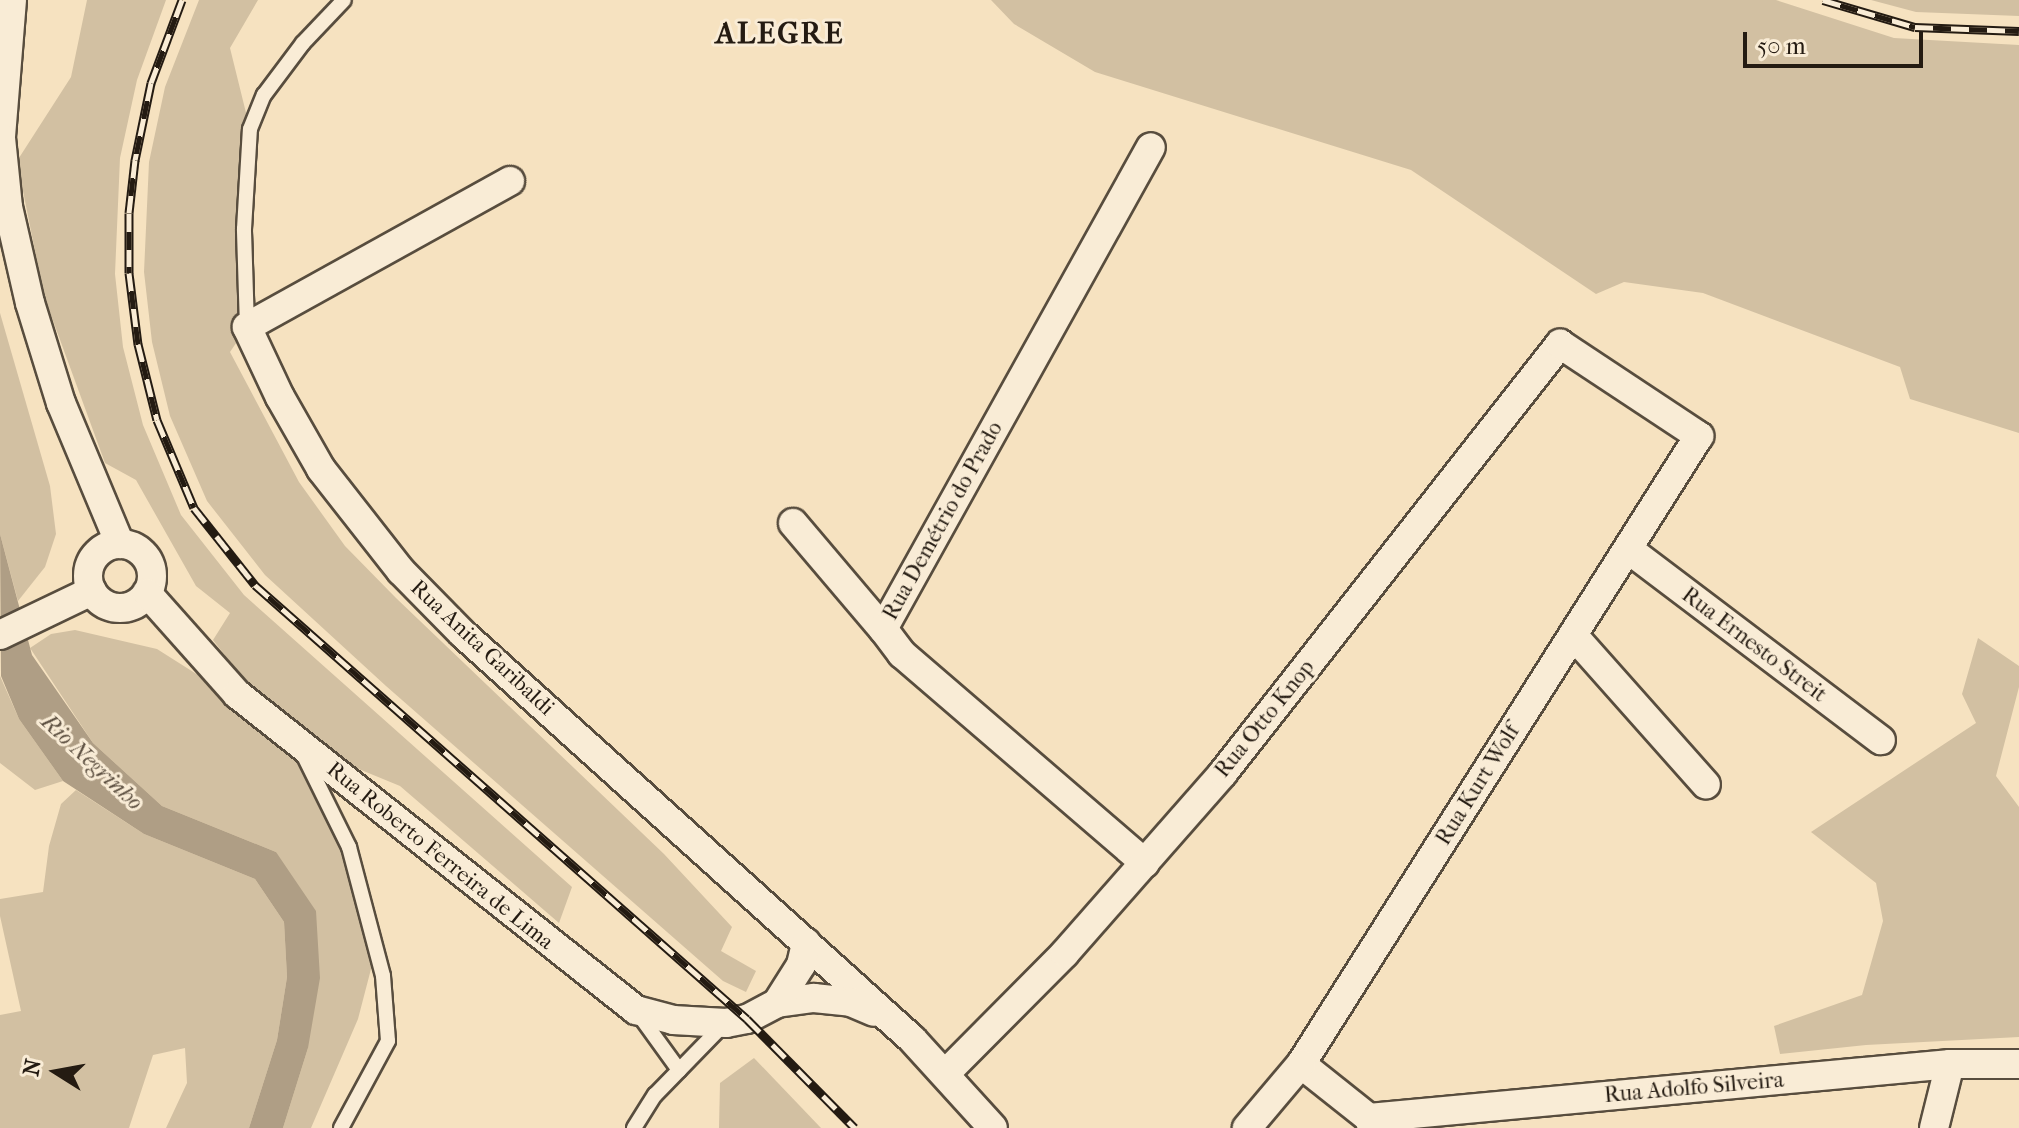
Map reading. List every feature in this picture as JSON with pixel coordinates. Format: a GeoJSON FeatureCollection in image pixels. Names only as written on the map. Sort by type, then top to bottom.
{"type":"FeatureCollection","features":[{"type":"Feature","properties":{"kind":"street"},"geometry":{"type":"LineString","coordinates":[[12,0],[1,138],[8,207],[30,303],[61,403],[120,544]]}},
{"type":"Feature","properties":{"kind":"street","name":"Rua Demétrio do Prado"},"geometry":{"type":"LineString","coordinates":[[1145,863],[902,654],[883,629],[1151,147]]}},
{"type":"Feature","properties":{"kind":"street"},"geometry":{"type":"LineString","coordinates":[[247,327],[510,181]]}},
{"type":"Feature","properties":{"kind":"street","name":"Rua Anita Garibaldi"},"geometry":{"type":"LineString","coordinates":[[247,327],[280,397],[321,469],[401,571],[463,634],[886,1016],[946,1073],[993,1128]]}},
{"type":"Feature","properties":{"kind":"street","name":"Rua Kurt Wolf"},"geometry":{"type":"LineString","coordinates":[[1247,1128],[1301,1064],[1699,436],[1560,344]]}},
{"type":"Feature","properties":{"kind":"street","name":"Rua Otto Knop"},"geometry":{"type":"LineString","coordinates":[[946,1073],[1065,953],[1272,713],[1560,344]]}},
{"type":"Feature","properties":{"kind":"street"},"geometry":{"type":"LineString","coordinates":[[793,523],[883,629]]}},
{"type":"Feature","properties":{"kind":"street"},"geometry":{"type":"LineString","coordinates":[[120,544],[133,547],[144,555],[151,567],[147,593],[138,603],[112,607],[100,601],[88,579],[90,566],[107,547],[120,544]]}},
{"type":"Feature","properties":{"kind":"street","name":"Rua Ernesto Streit"},"geometry":{"type":"LineString","coordinates":[[1628,549],[1881,740]]}},
{"type":"Feature","properties":{"kind":"street"},"geometry":{"type":"LineString","coordinates":[[0,635],[92,591]]}},
{"type":"Feature","properties":{"kind":"street","name":"Rua Roberto Ferreira de Lima"},"geometry":{"type":"LineString","coordinates":[[147,593],[237,694],[636,1010],[673,1020],[726,1023],[747,1019],[777,1003],[814,998],[851,1002],[886,1016]]}},
{"type":"Feature","properties":{"kind":"street"},"geometry":{"type":"LineString","coordinates":[[1573,635],[1706,785]]}},
{"type":"Feature","properties":{"kind":"street"},"geometry":{"type":"LineString","coordinates":[[777,1003],[801,965],[806,943]]}},
{"type":"Feature","properties":{"kind":"street"},"geometry":{"type":"LineString","coordinates":[[1301,1064],[1371,1123]]}},
{"type":"Feature","properties":{"kind":"street"},"geometry":{"type":"LineString","coordinates":[[1934,1128],[1950,1064]]}},
{"type":"Feature","properties":{"kind":"street","name":"Rua Adolfo Silveira"},"geometry":{"type":"LineString","coordinates":[[1371,1123],[1950,1064],[2019,1064]]}},
{"type":"Feature","properties":{"kind":"lane"},"geometry":{"type":"LineString","coordinates":[[247,327],[244,229],[250,129],[272,85],[303,43],[344,0]]}},
{"type":"Feature","properties":{"kind":"lane"},"geometry":{"type":"LineString","coordinates":[[296,741],[349,847],[383,976],[388,1041],[341,1128]]}},
{"type":"Feature","properties":{"kind":"lane"},"geometry":{"type":"LineString","coordinates":[[636,1010],[679,1070]]}},
{"type":"Feature","properties":{"kind":"lane"},"geometry":{"type":"LineString","coordinates":[[634,1128],[645,1106],[726,1023]]}},
{"type":"Feature","properties":{"kind":"shaded area"},"geometry":{"type":"Polygon","coordinates":[[[87,0],[166,0],[137,80],[120,158],[115,274],[123,347],[143,425],[181,515],[244,595],[572,887],[559,923],[400,786],[349,765],[252,690],[213,640],[230,613],[196,586],[136,480],[105,463],[44,296],[17,161],[71,77],[87,0]]]}},
{"type":"Feature","properties":{"kind":"shaded area"},"geometry":{"type":"Polygon","coordinates":[[[199,0],[258,0],[230,48],[250,129],[247,327],[230,352],[299,482],[345,546],[664,854],[732,927],[721,951],[756,971],[746,992],[723,981],[386,686],[265,575],[207,501],[170,416],[152,342],[144,272],[149,162],[165,87],[199,0]]]}},
{"type":"Feature","properties":{"kind":"shaded area"},"geometry":{"type":"Polygon","coordinates":[[[991,0],[1776,0],[1894,38],[2019,45],[2019,433],[1910,399],[1900,367],[1703,293],[1624,282],[1596,294],[1411,170],[1095,72],[1014,24],[991,0]]]}},
{"type":"Feature","properties":{"kind":"shaded area"},"geometry":{"type":"Polygon","coordinates":[[[1871,0],[2019,0],[2019,16],[1916,12],[1871,0]]]}},
{"type":"Feature","properties":{"kind":"shaded area"},"geometry":{"type":"Polygon","coordinates":[[[0,313],[50,486],[56,534],[45,567],[18,601],[0,534],[0,313]]]}},
{"type":"Feature","properties":{"kind":"shaded area"},"geometry":{"type":"Polygon","coordinates":[[[75,630],[157,649],[198,675],[312,772],[377,946],[358,1019],[311,1128],[283,1128],[308,1048],[276,852],[162,806],[93,743],[30,648],[51,634],[75,630]]]}},
{"type":"Feature","properties":{"kind":"shaded area"},"geometry":{"type":"Polygon","coordinates":[[[1978,638],[2019,666],[2019,687],[1996,776],[2019,807],[2019,1037],[1866,1045],[1780,1054],[1774,1026],[1862,995],[1883,921],[1876,883],[1811,832],[1976,723],[1962,694],[1978,638]]]}},
{"type":"Feature","properties":{"kind":"shaded area"},"geometry":{"type":"Polygon","coordinates":[[[0,676],[19,719],[63,781],[35,790],[0,763],[0,676]]]}},
{"type":"Feature","properties":{"kind":"shaded area"},"geometry":{"type":"Polygon","coordinates":[[[76,790],[144,834],[255,879],[284,922],[287,977],[277,1040],[249,1128],[166,1128],[187,1083],[185,1048],[153,1055],[129,1128],[0,1128],[0,1015],[21,1011],[0,916],[0,899],[43,892],[49,846],[61,804],[76,790]]]}},
{"type":"Feature","properties":{"kind":"shaded area"},"geometry":{"type":"Polygon","coordinates":[[[754,1058],[821,1128],[719,1128],[720,1083],[754,1058]]]}},
{"type":"Feature","properties":{"kind":"water","name":"Rio Negrinho"},"geometry":{"type":"Polygon","coordinates":[[[0,534],[32,655],[93,743],[162,806],[276,852],[316,911],[320,978],[308,1048],[283,1128],[249,1128],[277,1040],[287,977],[284,922],[255,879],[144,834],[63,781],[19,719],[1,676],[0,534]]]}},
{"type":"Feature","properties":{"kind":"railway"},"geometry":{"type":"LineString","coordinates":[[182,0],[151,83],[135,160],[129,213],[129,273],[138,344],[157,420],[194,508],[255,585],[747,1019],[855,1128]]}},
{"type":"Feature","properties":{"kind":"railway"},"geometry":{"type":"LineString","coordinates":[[1823,0],[1915,27],[2019,31]]}},
{"type":"Feature","properties":{"kind":"district","name":"ALEGRE"},"geometry":{"type":"Point","coordinates":[780,34]}}]}
